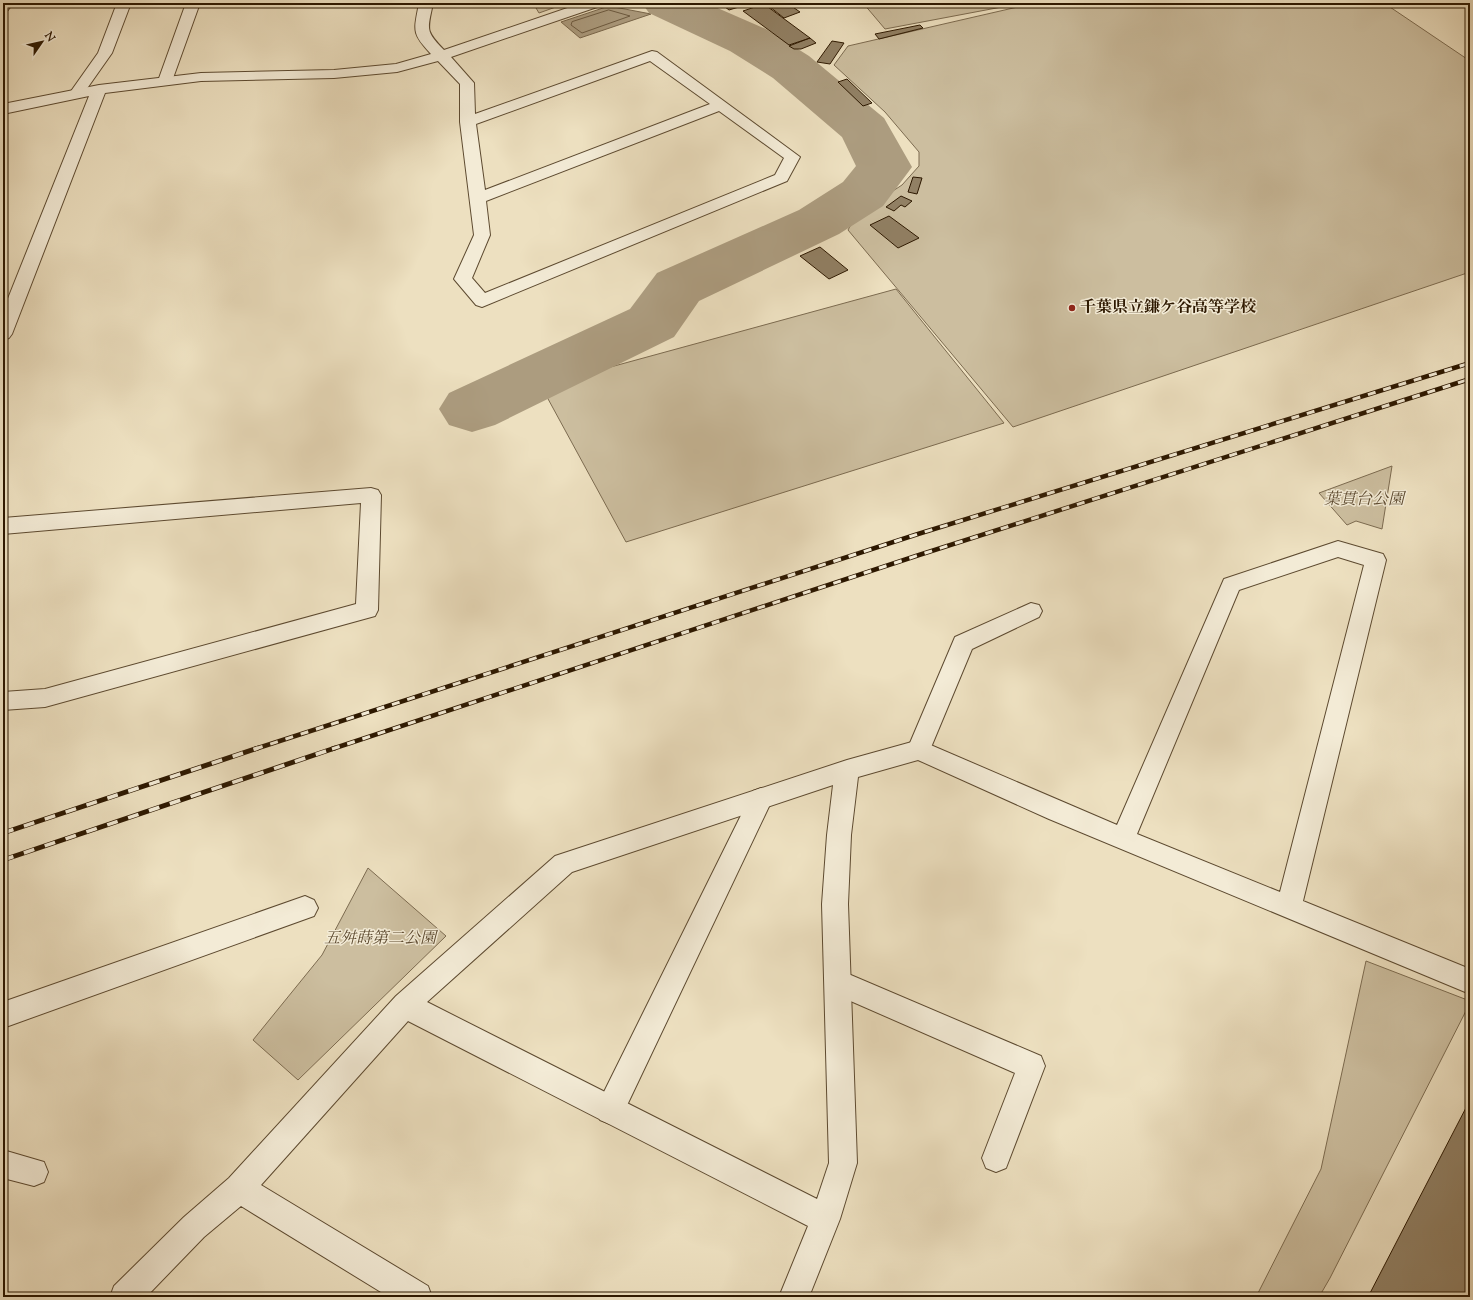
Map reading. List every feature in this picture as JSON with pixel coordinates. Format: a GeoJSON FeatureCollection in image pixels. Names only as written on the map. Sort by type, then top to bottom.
{"type":"FeatureCollection","features":[{"type":"Feature","properties":{"kind":"street"},"geometry":{"type":"LineString","coordinates":[[3,7],[6,3]]}},
{"type":"Feature","properties":{"kind":"street"},"geometry":{"type":"LineString","coordinates":[[76,94],[105,53],[124,3]]}},
{"type":"Feature","properties":{"kind":"street"},"geometry":{"type":"LineString","coordinates":[[165,81],[193,3]]}},
{"type":"Feature","properties":{"kind":"street"},"geometry":{"type":"LineString","coordinates":[[426,3],[421,30],[426,40],[467,83],[468,122],[482,235],[463,279],[482,301],[781,178],[792,157],[652,55],[468,122]]}},
{"type":"Feature","properties":{"kind":"street"},"geometry":{"type":"LineString","coordinates":[[3,109],[99,89],[201,77],[334,74],[397,68],[441,56],[595,3]]}},
{"type":"Feature","properties":{"kind":"street"},"geometry":{"type":"LineString","coordinates":[[3,334],[99,89]]}},
{"type":"Feature","properties":{"kind":"street"},"geometry":{"type":"LineString","coordinates":[[477,199],[721,105]]}},
{"type":"Feature","properties":{"kind":"street"},"geometry":{"type":"LineString","coordinates":[[3,526],[371,495],[367,610],[45,698],[3,701]]}},
{"type":"Feature","properties":{"kind":"street"},"geometry":{"type":"LineString","coordinates":[[1123,839],[1232,585],[1338,549],[1376,560],[1289,908]]}},
{"type":"Feature","properties":{"kind":"street"},"geometry":{"type":"LineString","coordinates":[[919,750],[963,643],[1031,611]]}},
{"type":"Feature","properties":{"kind":"street"},"geometry":{"type":"LineString","coordinates":[[125,1297],[194,1227],[239,1188],[405,1005],[564,864],[847,770],[919,750],[1123,839],[1470,982]]}},
{"type":"Feature","properties":{"kind":"street"},"geometry":{"type":"LineString","coordinates":[[794,1297],[825,1219],[843,1163],[839,983],[835,904],[839,835],[847,770]]}},
{"type":"Feature","properties":{"kind":"street"},"geometry":{"type":"LineString","coordinates":[[610,1110],[761,798]]}},
{"type":"Feature","properties":{"kind":"street"},"geometry":{"type":"LineString","coordinates":[[3,1015],[305,908]]}},
{"type":"Feature","properties":{"kind":"street"},"geometry":{"type":"LineString","coordinates":[[839,983],[1031,1066],[996,1158]]}},
{"type":"Feature","properties":{"kind":"street"},"geometry":{"type":"LineString","coordinates":[[405,1005],[825,1219]]}},
{"type":"Feature","properties":{"kind":"street"},"geometry":{"type":"LineString","coordinates":[[3,1164],[34,1172]]}},
{"type":"Feature","properties":{"kind":"street"},"geometry":{"type":"LineString","coordinates":[[239,1188],[417,1297]]}},
{"type":"Feature","properties":{"kind":"green space"},"geometry":{"type":"Polygon","coordinates":[[[533,3],[567,3],[539,13],[533,3]]]}},
{"type":"Feature","properties":{"kind":"green space"},"geometry":{"type":"Polygon","coordinates":[[[863,3],[1023,3],[885,29],[863,3]]]}},
{"type":"Feature","properties":{"kind":"green space"},"geometry":{"type":"Polygon","coordinates":[[[1035,3],[1384,3],[1470,61],[1470,272],[1013,427],[848,230],[856,215],[902,185],[919,166],[919,152],[885,112],[834,65],[848,46],[1035,3]]]}},
{"type":"Feature","properties":{"kind":"green space"},"geometry":{"type":"Polygon","coordinates":[[[896,289],[1004,423],[626,542],[541,386],[896,289]]]}},
{"type":"Feature","properties":{"kind":"green space","name":"葉貫台公園"},"geometry":{"type":"Polygon","coordinates":[[[1392,466],[1382,529],[1356,521],[1347,525],[1319,493],[1392,466]]]}},
{"type":"Feature","properties":{"kind":"green space","name":"五舛蒔第二公園"},"geometry":{"type":"Polygon","coordinates":[[[368,868],[446,936],[298,1080],[253,1040],[322,955],[368,868]]]}},
{"type":"Feature","properties":{"kind":"green space"},"geometry":{"type":"Polygon","coordinates":[[[1366,961],[1470,1001],[1470,1003],[1319,1297],[1256,1297],[1321,1169],[1366,961]]]}},
{"type":"Feature","properties":{"kind":"water"},"geometry":{"type":"Polygon","coordinates":[[[609,6],[651,14],[580,38],[561,22],[609,6]]]}},
{"type":"Feature","properties":{"kind":"building"},"geometry":{"type":"Polygon","coordinates":[[[720,3],[752,3],[729,10],[720,3]]]}},
{"type":"Feature","properties":{"kind":"building"},"geometry":{"type":"Polygon","coordinates":[[[787,3],[800,12],[784,18],[770,7],[787,3]]]}},
{"type":"Feature","properties":{"kind":"building"},"geometry":{"type":"Polygon","coordinates":[[[764,4],[810,38],[789,45],[743,11],[764,4]]]}},
{"type":"Feature","properties":{"kind":"building"},"geometry":{"type":"Polygon","coordinates":[[[920,25],[923,28],[879,39],[875,34],[920,25]]]}},
{"type":"Feature","properties":{"kind":"building"},"geometry":{"type":"Polygon","coordinates":[[[810,38],[816,43],[801,49],[794,49],[789,46],[810,38]]]}},
{"type":"Feature","properties":{"kind":"building"},"geometry":{"type":"Polygon","coordinates":[[[832,41],[844,43],[830,64],[817,62],[832,41]]]}},
{"type":"Feature","properties":{"kind":"building"},"geometry":{"type":"Polygon","coordinates":[[[847,79],[872,103],[863,106],[838,82],[847,79]]]}},
{"type":"Feature","properties":{"kind":"building"},"geometry":{"type":"Polygon","coordinates":[[[913,177],[922,178],[917,194],[908,192],[913,177]]]}},
{"type":"Feature","properties":{"kind":"building"},"geometry":{"type":"Polygon","coordinates":[[[901,196],[912,201],[905,207],[901,205],[894,211],[886,207],[901,196]]]}},
{"type":"Feature","properties":{"kind":"building"},"geometry":{"type":"Polygon","coordinates":[[[889,216],[919,238],[898,248],[870,225],[889,216]]]}},
{"type":"Feature","properties":{"kind":"building"},"geometry":{"type":"Polygon","coordinates":[[[820,247],[848,270],[829,279],[800,256],[820,247]]]}},
{"type":"Feature","properties":{"kind":"building"},"geometry":{"type":"Polygon","coordinates":[[[1470,1100],[1470,1297],[1368,1297],[1470,1100]]]}},
{"type":"Feature","properties":{"kind":"waterway"},"geometry":{"type":"LineString","coordinates":[[472,409],[652,323],[678,287],[819,222],[863,194],[884,167],[865,129],[791,67],[748,40],[666,3]]}},
{"type":"Feature","properties":{"kind":"railway"},"geometry":{"type":"LineString","coordinates":[[255,749],[918,534],[1470,363]]}},
{"type":"Feature","properties":{"kind":"railway"},"geometry":{"type":"LineString","coordinates":[[334,748],[919,555],[1470,379]]}},
{"type":"Feature","properties":{"kind":"railway"},"geometry":{"type":"LineString","coordinates":[[3,860],[334,748]]}},
{"type":"Feature","properties":{"kind":"railway"},"geometry":{"type":"LineString","coordinates":[[3,833],[255,749]]}},
{"type":"Feature","properties":{"kind":"place","name":"千葉県立鎌ケ谷高等学校"},"geometry":{"type":"Point","coordinates":[1072,308]}}]}
